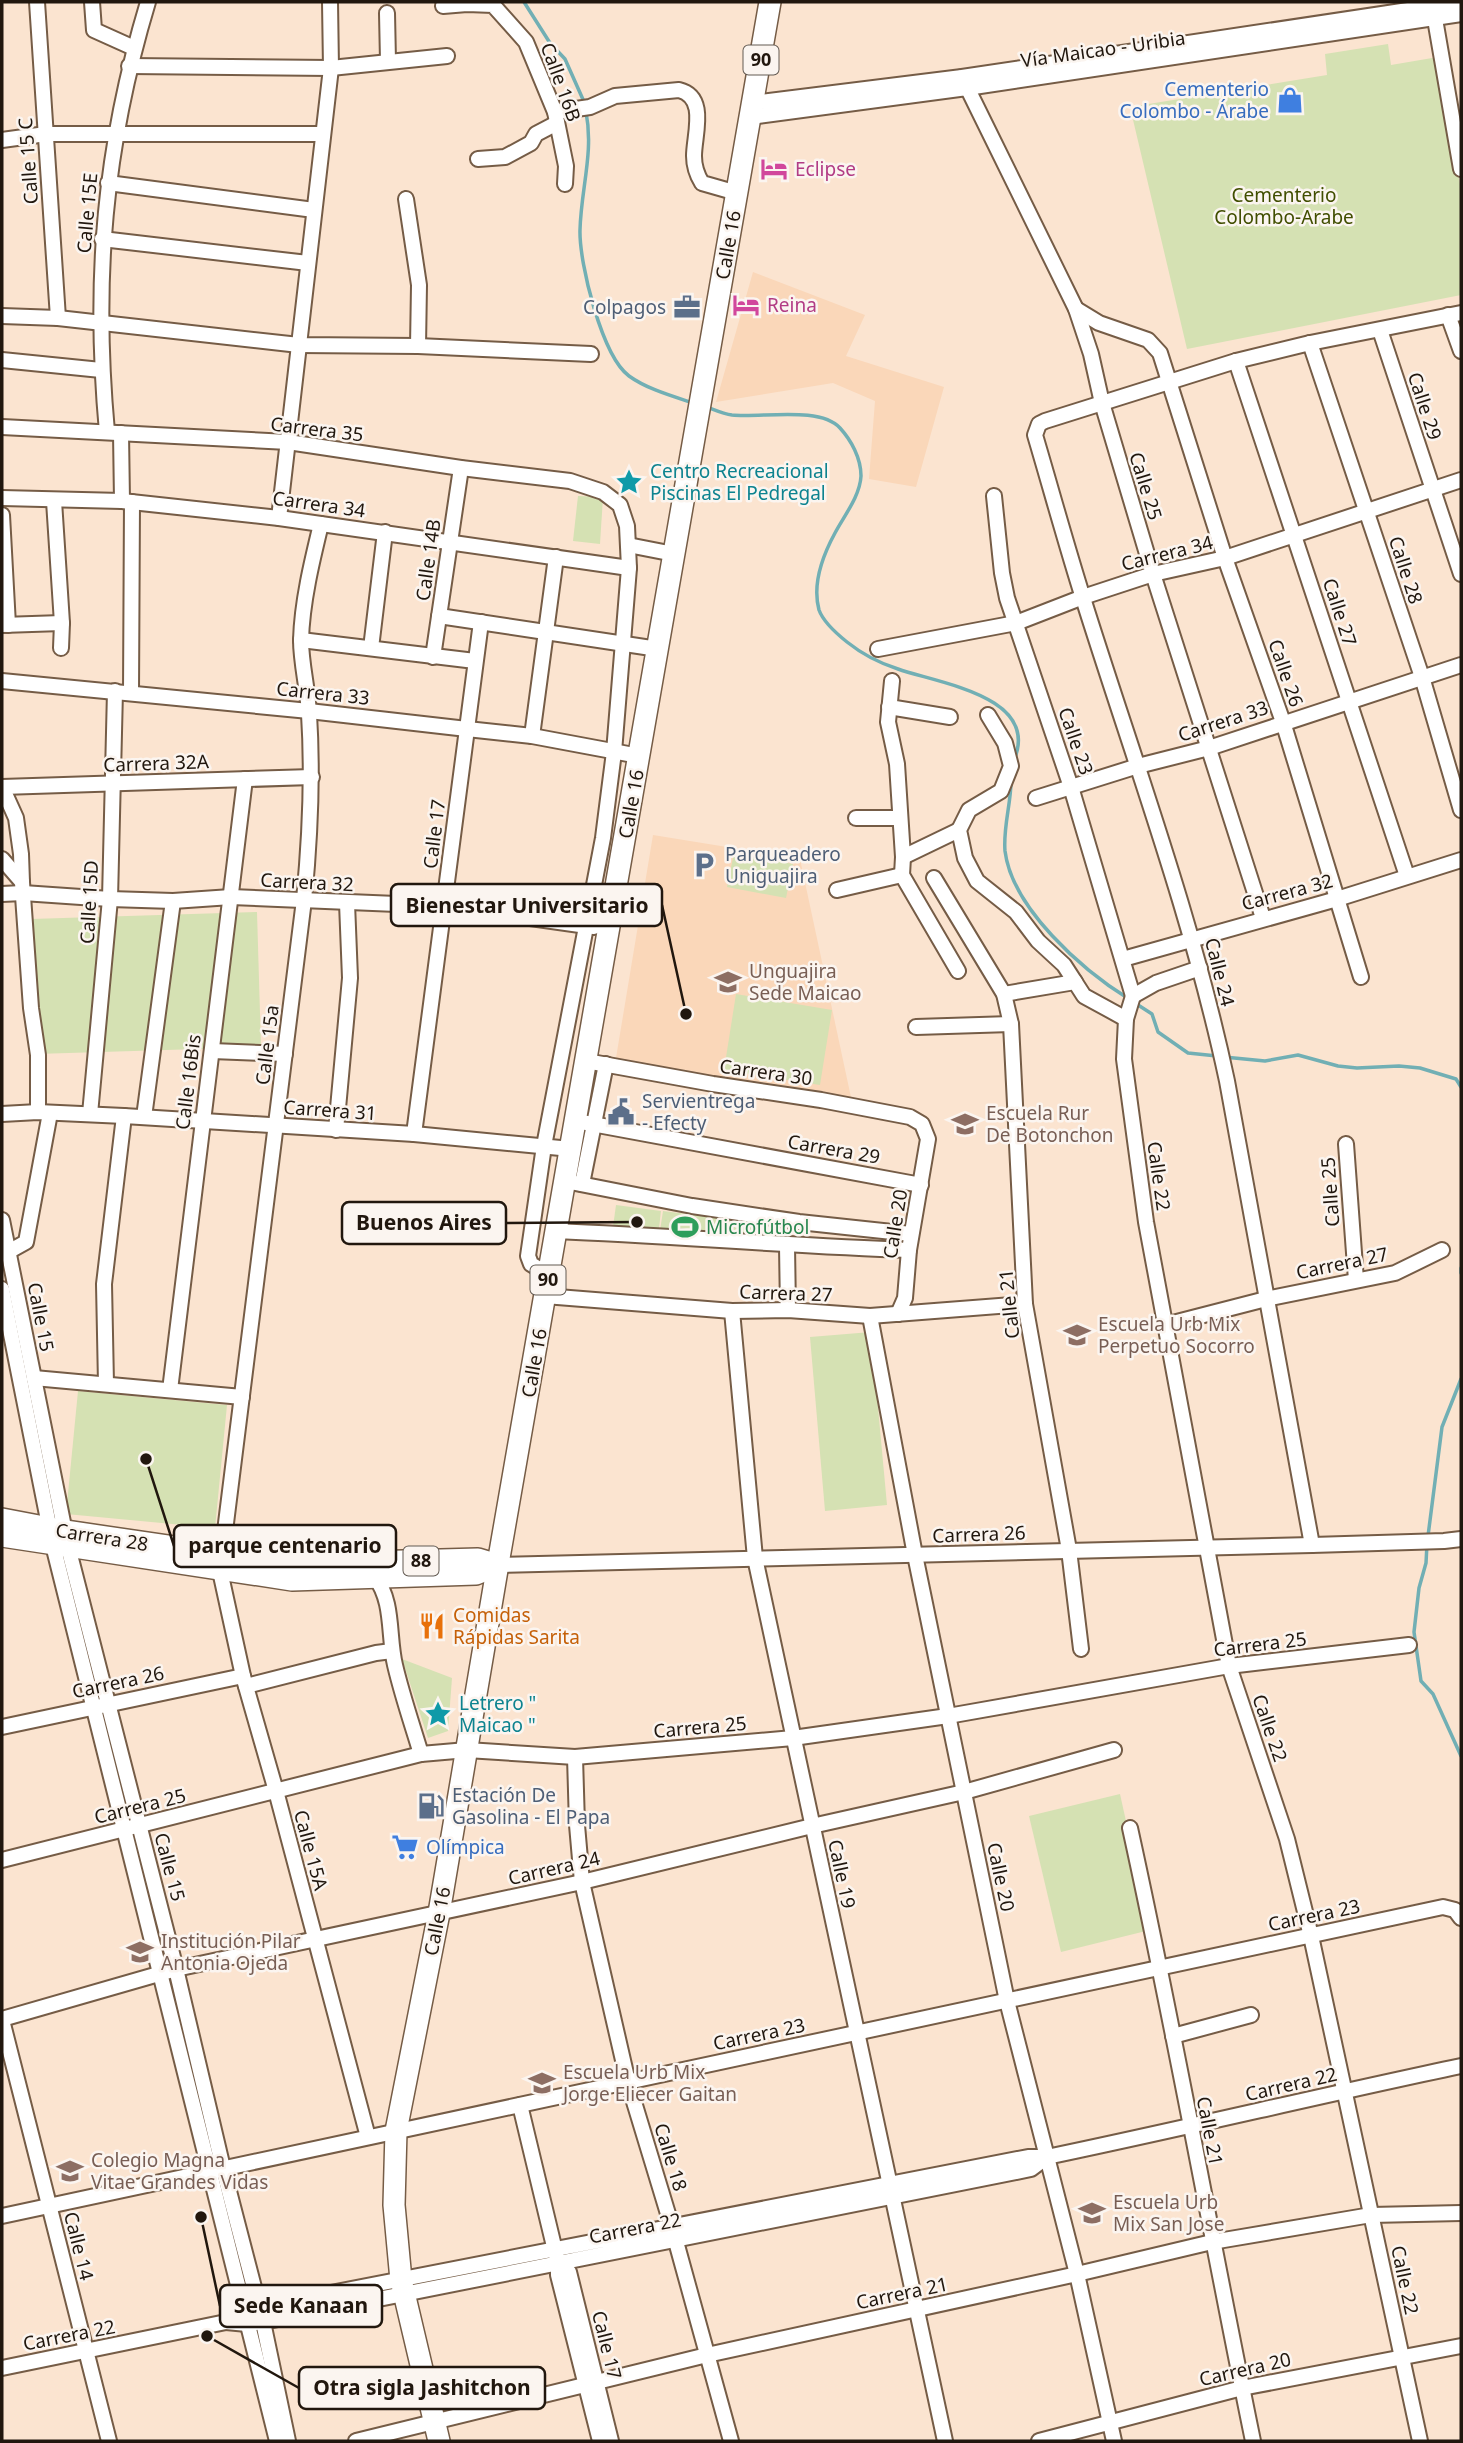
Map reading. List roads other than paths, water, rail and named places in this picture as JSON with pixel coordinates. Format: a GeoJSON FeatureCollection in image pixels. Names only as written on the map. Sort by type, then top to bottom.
{"type":"FeatureCollection","features":[{"type":"Feature","properties":{"kind":"highway","name":"90"},"geometry":{"type":"LineString","coordinates":[[751,110],[771,2]]}},
{"type":"Feature","properties":{"kind":"highway","name":"Calle 16"},"geometry":{"type":"LineString","coordinates":[[437,2432],[402,2287],[394,2205],[396,2131],[439,1913],[557,1231],[573,1183],[571,1149],[584,1123],[596,1063],[609,930],[751,110]]}},
{"type":"Feature","properties":{"kind":"highway","name":"Carrera 28"},"geometry":{"type":"LineString","coordinates":[[2,1519],[59,1538]]}},
{"type":"Feature","properties":{"kind":"highway","name":"Carrera 28"},"geometry":{"type":"LineString","coordinates":[[2,1536],[59,1538],[221,1563],[292,1580],[476,1574],[498,1565]]}},
{"type":"Feature","properties":{"kind":"highway","name":"Carrera 28"},"geometry":{"type":"LineString","coordinates":[[221,1563],[292,1564],[478,1559],[498,1565]]}},
{"type":"Feature","properties":{"kind":"street","name":"Calle 15 C"},"geometry":{"type":"LineString","coordinates":[[37,2],[58,318]]}},
{"type":"Feature","properties":{"kind":"street"},"geometry":{"type":"LineString","coordinates":[[92,2],[94,30],[134,48]]}},
{"type":"Feature","properties":{"kind":"street","name":"Calle 15E"},"geometry":{"type":"LineString","coordinates":[[127,502],[101,370],[102,239],[115,134],[134,48],[148,2]]}},
{"type":"Feature","properties":{"kind":"street"},"geometry":{"type":"LineString","coordinates":[[279,517],[331,68],[330,2]]}},
{"type":"Feature","properties":{"kind":"street","name":"Vía Maicao - Uribia"},"geometry":{"type":"LineString","coordinates":[[965,83],[1461,2]]}},
{"type":"Feature","properties":{"kind":"street","name":"Calle 16B"},"geometry":{"type":"LineString","coordinates":[[443,6],[493,5],[526,42],[556,118],[566,166],[565,184]]}},
{"type":"Feature","properties":{"kind":"street"},"geometry":{"type":"LineString","coordinates":[[387,13],[388,61]]}},
{"type":"Feature","properties":{"kind":"street","name":"Vía Maicao - Uribia"},"geometry":{"type":"LineString","coordinates":[[751,110],[1461,14]]}},
{"type":"Feature","properties":{"kind":"street"},"geometry":{"type":"LineString","coordinates":[[1435,19],[1461,169]]}},
{"type":"Feature","properties":{"kind":"street"},"geometry":{"type":"LineString","coordinates":[[130,65],[331,68],[447,56]]}},
{"type":"Feature","properties":{"kind":"street","name":"Calle 25"},"geometry":{"type":"LineString","coordinates":[[965,83],[1076,309],[1153,574],[1263,918]]}},
{"type":"Feature","properties":{"kind":"street"},"geometry":{"type":"LineString","coordinates":[[478,159],[505,158],[531,143],[536,134],[556,118],[615,96],[679,90],[696,102],[698,110],[694,158],[702,183],[737,193]]}},
{"type":"Feature","properties":{"kind":"street"},"geometry":{"type":"LineString","coordinates":[[2,141],[46,134],[323,134]]}},
{"type":"Feature","properties":{"kind":"street"},"geometry":{"type":"LineString","coordinates":[[108,183],[314,210]]}},
{"type":"Feature","properties":{"kind":"street"},"geometry":{"type":"LineString","coordinates":[[406,199],[419,285],[418,346]]}},
{"type":"Feature","properties":{"kind":"street"},"geometry":{"type":"LineString","coordinates":[[102,239],[308,263]]}},
{"type":"Feature","properties":{"kind":"street","name":"Calle 26"},"geometry":{"type":"LineString","coordinates":[[1076,309],[1099,323],[1148,340],[1160,353],[1226,558],[1283,722],[1361,977]]}},
{"type":"Feature","properties":{"kind":"street"},"geometry":{"type":"LineString","coordinates":[[1102,403],[1236,361],[1455,314],[1461,351]]}},
{"type":"Feature","properties":{"kind":"street"},"geometry":{"type":"LineString","coordinates":[[2,316],[58,318],[299,345],[418,346],[591,354]]}},
{"type":"Feature","properties":{"kind":"street","name":"Calle 29"},"geometry":{"type":"LineString","coordinates":[[1380,330],[1461,574]]}},
{"type":"Feature","properties":{"kind":"street","name":"Calle 28"},"geometry":{"type":"LineString","coordinates":[[1310,343],[1422,677],[1461,810]]}},
{"type":"Feature","properties":{"kind":"street"},"geometry":{"type":"LineString","coordinates":[[2,360],[101,370]]}},
{"type":"Feature","properties":{"kind":"street","name":"Calle 27"},"geometry":{"type":"LineString","coordinates":[[1236,361],[1407,876]]}},
{"type":"Feature","properties":{"kind":"street","name":"Calle 24"},"geometry":{"type":"LineString","coordinates":[[1102,403],[1039,424],[1035,435],[1200,968],[1227,1081],[1312,1545]]}},
{"type":"Feature","properties":{"kind":"street","name":"Carrera 35"},"geometry":{"type":"LineString","coordinates":[[2,427],[288,442],[570,481],[603,492],[620,505],[627,526],[628,545]]}},
{"type":"Feature","properties":{"kind":"street","name":"Calle 14B"},"geometry":{"type":"LineString","coordinates":[[433,657],[461,468]]}},
{"type":"Feature","properties":{"kind":"street","name":"Carrera 34"},"geometry":{"type":"LineString","coordinates":[[878,649],[1016,623],[1153,574],[1226,558],[1461,480]]}},
{"type":"Feature","properties":{"kind":"street","name":"Calle 23"},"geometry":{"type":"LineString","coordinates":[[994,496],[1002,573],[1071,787],[1133,996]]}},
{"type":"Feature","properties":{"kind":"street","name":"Carrera 34"},"geometry":{"type":"LineString","coordinates":[[2,498],[127,502],[279,517],[629,568]]}},
{"type":"Feature","properties":{"kind":"street"},"geometry":{"type":"LineString","coordinates":[[54,501],[62,623],[61,648]]}},
{"type":"Feature","properties":{"kind":"street"},"geometry":{"type":"LineString","coordinates":[[127,502],[131,693]]}},
{"type":"Feature","properties":{"kind":"street"},"geometry":{"type":"LineString","coordinates":[[2,515],[5,625],[62,623]]}},
{"type":"Feature","properties":{"kind":"street","name":"Calle 15a"},"geometry":{"type":"LineString","coordinates":[[221,1563],[310,838],[312,777],[309,711],[301,640],[313,558],[321,524]]}},
{"type":"Feature","properties":{"kind":"street"},"geometry":{"type":"LineString","coordinates":[[371,648],[385,532]]}},
{"type":"Feature","properties":{"kind":"street"},"geometry":{"type":"LineString","coordinates":[[547,1285],[528,1256],[544,1146],[603,838],[624,643],[628,545],[674,554]]}},
{"type":"Feature","properties":{"kind":"street"},"geometry":{"type":"LineString","coordinates":[[532,736],[556,557]]}},
{"type":"Feature","properties":{"kind":"street"},"geometry":{"type":"LineString","coordinates":[[439,617],[657,649]]}},
{"type":"Feature","properties":{"kind":"street","name":"Calle 17"},"geometry":{"type":"LineString","coordinates":[[414,1134],[481,622]]}},
{"type":"Feature","properties":{"kind":"street"},"geometry":{"type":"LineString","coordinates":[[301,640],[475,662]]}},
{"type":"Feature","properties":{"kind":"street","name":"Carrera 33"},"geometry":{"type":"LineString","coordinates":[[1036,798],[1138,766],[1209,748],[1461,665]]}},
{"type":"Feature","properties":{"kind":"street","name":"Carrera 33"},"geometry":{"type":"LineString","coordinates":[[2,681],[532,736],[639,756]]}},
{"type":"Feature","properties":{"kind":"street"},"geometry":{"type":"LineString","coordinates":[[892,681],[888,722],[897,764],[902,875],[958,971]]}},
{"type":"Feature","properties":{"kind":"street","name":"Calle 15D"},"geometry":{"type":"LineString","coordinates":[[90,1114],[110,899],[115,691]]}},
{"type":"Feature","properties":{"kind":"street"},"geometry":{"type":"LineString","coordinates":[[889,707],[950,717]]}},
{"type":"Feature","properties":{"kind":"street"},"geometry":{"type":"LineString","coordinates":[[903,857],[959,830],[969,810],[1001,791],[1011,766],[1005,743],[988,715]]}},
{"type":"Feature","properties":{"kind":"street","name":"Carrera 32A"},"geometry":{"type":"LineString","coordinates":[[2,787],[312,777]]}},
{"type":"Feature","properties":{"kind":"street","name":"Calle 16Bis"},"geometry":{"type":"LineString","coordinates":[[170,1390],[245,779]]}},
{"type":"Feature","properties":{"kind":"street"},"geometry":{"type":"LineString","coordinates":[[2,787],[16,818],[22,854],[31,1009],[44,1112],[26,1242],[8,1252]]}},
{"type":"Feature","properties":{"kind":"street"},"geometry":{"type":"LineString","coordinates":[[856,818],[900,818]]}},
{"type":"Feature","properties":{"kind":"street"},"geometry":{"type":"LineString","coordinates":[[959,830],[965,858],[977,881],[1016,912],[1038,941],[1064,965],[1084,996],[1126,1019]]}},
{"type":"Feature","properties":{"kind":"street"},"geometry":{"type":"LineString","coordinates":[[2,859],[23,887]]}},
{"type":"Feature","properties":{"kind":"street","name":"Carrera 32"},"geometry":{"type":"LineString","coordinates":[[1123,959],[1337,899],[1461,860]]}},
{"type":"Feature","properties":{"kind":"street"},"geometry":{"type":"LineString","coordinates":[[836,890],[902,875]]}},
{"type":"Feature","properties":{"kind":"street","name":"Calle 21"},"geometry":{"type":"LineString","coordinates":[[934,878],[1004,994],[1011,1024],[1025,1304],[1069,1550],[1081,1649]]}},
{"type":"Feature","properties":{"kind":"street","name":"Carrera 32"},"geometry":{"type":"LineString","coordinates":[[2,894],[23,887],[110,899],[173,901],[231,897],[444,906],[609,930]]}},
{"type":"Feature","properties":{"kind":"street"},"geometry":{"type":"LineString","coordinates":[[145,1117],[173,901]]}},
{"type":"Feature","properties":{"kind":"street"},"geometry":{"type":"LineString","coordinates":[[336,1130],[350,978],[347,904]]}},
{"type":"Feature","properties":{"kind":"street"},"geometry":{"type":"LineString","coordinates":[[1133,996],[1156,983],[1200,968]]}},
{"type":"Feature","properties":{"kind":"street"},"geometry":{"type":"LineString","coordinates":[[1004,994],[1075,982]]}},
{"type":"Feature","properties":{"kind":"street","name":"Calle 22"},"geometry":{"type":"LineString","coordinates":[[1133,996],[1126,1019],[1124,1059],[1146,1222],[1230,1666],[1287,1839],[1311,1936],[1420,2441]]}},
{"type":"Feature","properties":{"kind":"street"},"geometry":{"type":"LineString","coordinates":[[916,1027],[1011,1024]]}},
{"type":"Feature","properties":{"kind":"street"},"geometry":{"type":"LineString","coordinates":[[212,1051],[285,1054]]}},
{"type":"Feature","properties":{"kind":"street","name":"Carrera 30"},"geometry":{"type":"LineString","coordinates":[[596,1063],[910,1117],[922,1124],[928,1139]]}},
{"type":"Feature","properties":{"kind":"street","name":"Carrera 31"},"geometry":{"type":"LineString","coordinates":[[2,1114],[44,1112],[276,1125],[414,1134],[571,1149]]}},
{"type":"Feature","properties":{"kind":"street"},"geometry":{"type":"LineString","coordinates":[[106,1384],[104,1284],[124,1116]]}},
{"type":"Feature","properties":{"kind":"street","name":"Calle 16"},"geometry":{"type":"LineString","coordinates":[[573,1183],[584,1123]]}},
{"type":"Feature","properties":{"kind":"street","name":"Carrera 29"},"geometry":{"type":"LineString","coordinates":[[584,1123],[921,1185]]}},
{"type":"Feature","properties":{"kind":"street","name":"Calle 20"},"geometry":{"type":"LineString","coordinates":[[898,1314],[905,1298],[911,1234],[928,1139]]}},
{"type":"Feature","properties":{"kind":"street","name":"Calle 25"},"geometry":{"type":"LineString","coordinates":[[1346,1144],[1356,1280]]}},
{"type":"Feature","properties":{"kind":"street"},"geometry":{"type":"LineString","coordinates":[[573,1183],[692,1206],[799,1222],[911,1234]]}},
{"type":"Feature","properties":{"kind":"street","name":"Calle 15"},"geometry":{"type":"LineString","coordinates":[[2,1220],[34,1378],[59,1538]]}},
{"type":"Feature","properties":{"kind":"street"},"geometry":{"type":"LineString","coordinates":[[557,1231],[672,1236],[787,1246],[909,1250]]}},
{"type":"Feature","properties":{"kind":"street"},"geometry":{"type":"LineString","coordinates":[[787,1246],[788,1310]]}},
{"type":"Feature","properties":{"kind":"street","name":"Carrera 27"},"geometry":{"type":"LineString","coordinates":[[1165,1325],[1266,1299],[1395,1273],[1442,1250]]}},
{"type":"Feature","properties":{"kind":"street","name":"Carrera 27"},"geometry":{"type":"LineString","coordinates":[[547,1285],[733,1311],[788,1310],[870,1316],[1025,1304]]}},
{"type":"Feature","properties":{"kind":"street","name":"Calle 15"},"geometry":{"type":"LineString","coordinates":[[2,1289],[59,1538],[132,1829],[160,1973],[289,2441]]}},
{"type":"Feature","properties":{"kind":"street","name":"Calle 19"},"geometry":{"type":"LineString","coordinates":[[733,1311],[755,1558],[944,2441]]}},
{"type":"Feature","properties":{"kind":"street","name":"Calle 20"},"geometry":{"type":"LineString","coordinates":[[870,1316],[915,1555],[1007,2001],[1077,2274],[1114,2441]]}},
{"type":"Feature","properties":{"kind":"street"},"geometry":{"type":"LineString","coordinates":[[34,1378],[242,1397]]}},
{"type":"Feature","properties":{"kind":"street","name":"Carrera 26"},"geometry":{"type":"LineString","coordinates":[[498,1565],[1461,1539]]}},
{"type":"Feature","properties":{"kind":"street","name":"Calle 15A"},"geometry":{"type":"LineString","coordinates":[[221,1563],[244,1681],[368,2137]]}},
{"type":"Feature","properties":{"kind":"street"},"geometry":{"type":"LineString","coordinates":[[375,1577],[383,1587],[387,1602],[392,1651],[421,1754]]}},
{"type":"Feature","properties":{"kind":"street","name":"Carrera 25"},"geometry":{"type":"LineString","coordinates":[[2,1860],[421,1754],[467,1750],[575,1757],[793,1738],[948,1716],[1230,1666],[1409,1645]]}},
{"type":"Feature","properties":{"kind":"street","name":"Carrera 26"},"geometry":{"type":"LineString","coordinates":[[2,1727],[102,1705],[244,1681],[392,1651]]}},
{"type":"Feature","properties":{"kind":"street","name":"Carrera 24"},"geometry":{"type":"LineString","coordinates":[[2,2020],[176,1969],[582,1882],[964,1792],[1114,1750]]}},
{"type":"Feature","properties":{"kind":"street","name":"Calle 18"},"geometry":{"type":"LineString","coordinates":[[575,1757],[582,1882],[628,2082],[674,2233],[731,2441]]}},
{"type":"Feature","properties":{"kind":"street","name":"Calle 21"},"geometry":{"type":"LineString","coordinates":[[1130,1828],[1253,2441]]}},
{"type":"Feature","properties":{"kind":"street","name":"Calle 15"},"geometry":{"type":"LineString","coordinates":[[132,1829],[176,1969],[216,2170]]}},
{"type":"Feature","properties":{"kind":"street","name":"Carrera 23"},"geometry":{"type":"LineString","coordinates":[[2,2216],[1443,1907],[1455,1910],[1461,1918]]}},
{"type":"Feature","properties":{"kind":"street"},"geometry":{"type":"LineString","coordinates":[[1173,2036],[1251,2015]]}},
{"type":"Feature","properties":{"kind":"street","name":"Calle 14"},"geometry":{"type":"LineString","coordinates":[[2,2020],[108,2441]]}},
{"type":"Feature","properties":{"kind":"street","name":"Carrera 22"},"geometry":{"type":"LineString","coordinates":[[2,2368],[891,2190],[1027,2157],[1047,2157],[1461,2066]]}},
{"type":"Feature","properties":{"kind":"street","name":"Calle 17"},"geometry":{"type":"LineString","coordinates":[[520,2105],[557,2256],[569,2272],[592,2384],[600,2441]]}},
{"type":"Feature","properties":{"kind":"street","name":"Carrera 21"},"geometry":{"type":"LineString","coordinates":[[356,2441],[437,2432],[592,2384],[707,2355],[1212,2242],[1371,2215],[1461,2213]]}},
{"type":"Feature","properties":{"kind":"street","name":"Calle 15"},"geometry":{"type":"LineString","coordinates":[[253,2316],[276,2441]]}},
{"type":"Feature","properties":{"kind":"street","name":"Carrera 20"},"geometry":{"type":"LineString","coordinates":[[1039,2441],[1242,2388],[1461,2346]]}},
{"type":"Feature","properties":{"kind":"street","name":"Calle 17"},"geometry":{"type":"LineString","coordinates":[[592,2384],[611,2441]]}},
{"type":"Feature","properties":{"kind":"waterway"},"geometry":{"type":"LineString","coordinates":[[524,2],[550,43],[565,59],[585,104]]}},
{"type":"Feature","properties":{"kind":"waterway"},"geometry":{"type":"LineString","coordinates":[[586,112],[589,142],[581,215],[581,245],[583,264],[601,330],[619,365],[629,376],[652,388],[693,403]]}},
{"type":"Feature","properties":{"kind":"waterway"},"geometry":{"type":"LineString","coordinates":[[707,407],[732,415],[790,414],[819,417],[840,428],[855,450],[861,476],[855,498],[831,542],[820,570],[817,600],[821,614],[843,639],[871,658],[959,687],[999,707],[1013,721],[1018,738],[1014,760]]}},
{"type":"Feature","properties":{"kind":"waterway"},"geometry":{"type":"LineString","coordinates":[[1011,781],[1005,851],[1010,873],[1021,894],[1052,936],[1091,972],[1129,999]]}},
{"type":"Feature","properties":{"kind":"waterway"},"geometry":{"type":"LineString","coordinates":[[1135,1003],[1152,1014],[1158,1032],[1188,1053],[1217,1056]]}},
{"type":"Feature","properties":{"kind":"waterway"},"geometry":{"type":"LineString","coordinates":[[1224,1057],[1265,1061],[1298,1055],[1338,1066],[1420,1068],[1456,1079],[1461,1087]]}},
{"type":"Feature","properties":{"kind":"waterway"},"geometry":{"type":"LineString","coordinates":[[1461,1268],[1461,1273]]}},
{"type":"Feature","properties":{"kind":"waterway"},"geometry":{"type":"LineString","coordinates":[[1428,1536],[1442,1427],[1461,1379]]}},
{"type":"Feature","properties":{"kind":"waterway"},"geometry":{"type":"LineString","coordinates":[[1427,1544],[1414,1632],[1421,1681],[1433,1694],[1461,1756]]}},
{"type":"Feature","properties":{"kind":"place","name":"Cementerio Colombo - Árabe"},"geometry":{"type":"Point","coordinates":[1290,100]}},
{"type":"Feature","properties":{"kind":"place","name":"Eclipse"},"geometry":{"type":"Point","coordinates":[774,169]}},
{"type":"Feature","properties":{"kind":"place","name":"Reina"},"geometry":{"type":"Point","coordinates":[746,305]}},
{"type":"Feature","properties":{"kind":"place","name":"Colpagos"},"geometry":{"type":"Point","coordinates":[687,307]}},
{"type":"Feature","properties":{"kind":"place","name":"Centro Recreacional Piscinas El Pedregal"},"geometry":{"type":"Point","coordinates":[629,482]}},
{"type":"Feature","properties":{"kind":"place","name":"Parqueadero Uniguajira"},"geometry":{"type":"Point","coordinates":[704,865]}},
{"type":"Feature","properties":{"kind":"place","name":"Unguajira Sede Maicao"},"geometry":{"type":"Point","coordinates":[728,982]}},
{"type":"Feature","properties":{"kind":"place","name":"Bienestar Universitario"},"geometry":{"type":"Point","coordinates":[686,1014]}},
{"type":"Feature","properties":{"kind":"place","name":"Servientrega - Efecty"},"geometry":{"type":"Point","coordinates":[621,1112]}},
{"type":"Feature","properties":{"kind":"place","name":"Escuela Rur De Botonchon"},"geometry":{"type":"Point","coordinates":[965,1124]}},
{"type":"Feature","properties":{"kind":"place","name":"Buenos Aires"},"geometry":{"type":"Point","coordinates":[637,1222]}},
{"type":"Feature","properties":{"kind":"place","name":"Microfútbol"},"geometry":{"type":"Point","coordinates":[685,1227]}},
{"type":"Feature","properties":{"kind":"place","name":"Escuela Urb Mix Perpetuo Socorro"},"geometry":{"type":"Point","coordinates":[1077,1335]}},
{"type":"Feature","properties":{"kind":"place","name":"parque centenario"},"geometry":{"type":"Point","coordinates":[146,1459]}},
{"type":"Feature","properties":{"kind":"place","name":"Comidas Rápidas Sarita"},"geometry":{"type":"Point","coordinates":[432,1626]}},
{"type":"Feature","properties":{"kind":"place","name":"Letrero \" Maicao \""},"geometry":{"type":"Point","coordinates":[438,1714]}},
{"type":"Feature","properties":{"kind":"place","name":"Estación De Gasolina - El Papa"},"geometry":{"type":"Point","coordinates":[431,1806]}},
{"type":"Feature","properties":{"kind":"place","name":"Olímpica"},"geometry":{"type":"Point","coordinates":[405,1847]}},
{"type":"Feature","properties":{"kind":"place","name":"Institución Pilar Antonia Ojeda"},"geometry":{"type":"Point","coordinates":[140,1952]}},
{"type":"Feature","properties":{"kind":"place","name":"Escuela Urb Mix Jorge Eliecer Gaitan"},"geometry":{"type":"Point","coordinates":[542,2083]}},
{"type":"Feature","properties":{"kind":"place","name":"Colegio Magna Vitae Grandes Vidas"},"geometry":{"type":"Point","coordinates":[70,2171]}},
{"type":"Feature","properties":{"kind":"place","name":"Escuela Urb Mix San Jose"},"geometry":{"type":"Point","coordinates":[1092,2213]}},
{"type":"Feature","properties":{"kind":"place","name":"Sede Kanaan"},"geometry":{"type":"Point","coordinates":[201,2217]}},
{"type":"Feature","properties":{"kind":"place","name":"Otra sigla Jashitchon"},"geometry":{"type":"Point","coordinates":[207,2336]}},
{"type":"Feature","properties":{"kind":"park label","name":"Cementerio Colombo-Arabe"},"geometry":{"type":"Point","coordinates":[1284,206]}}]}
